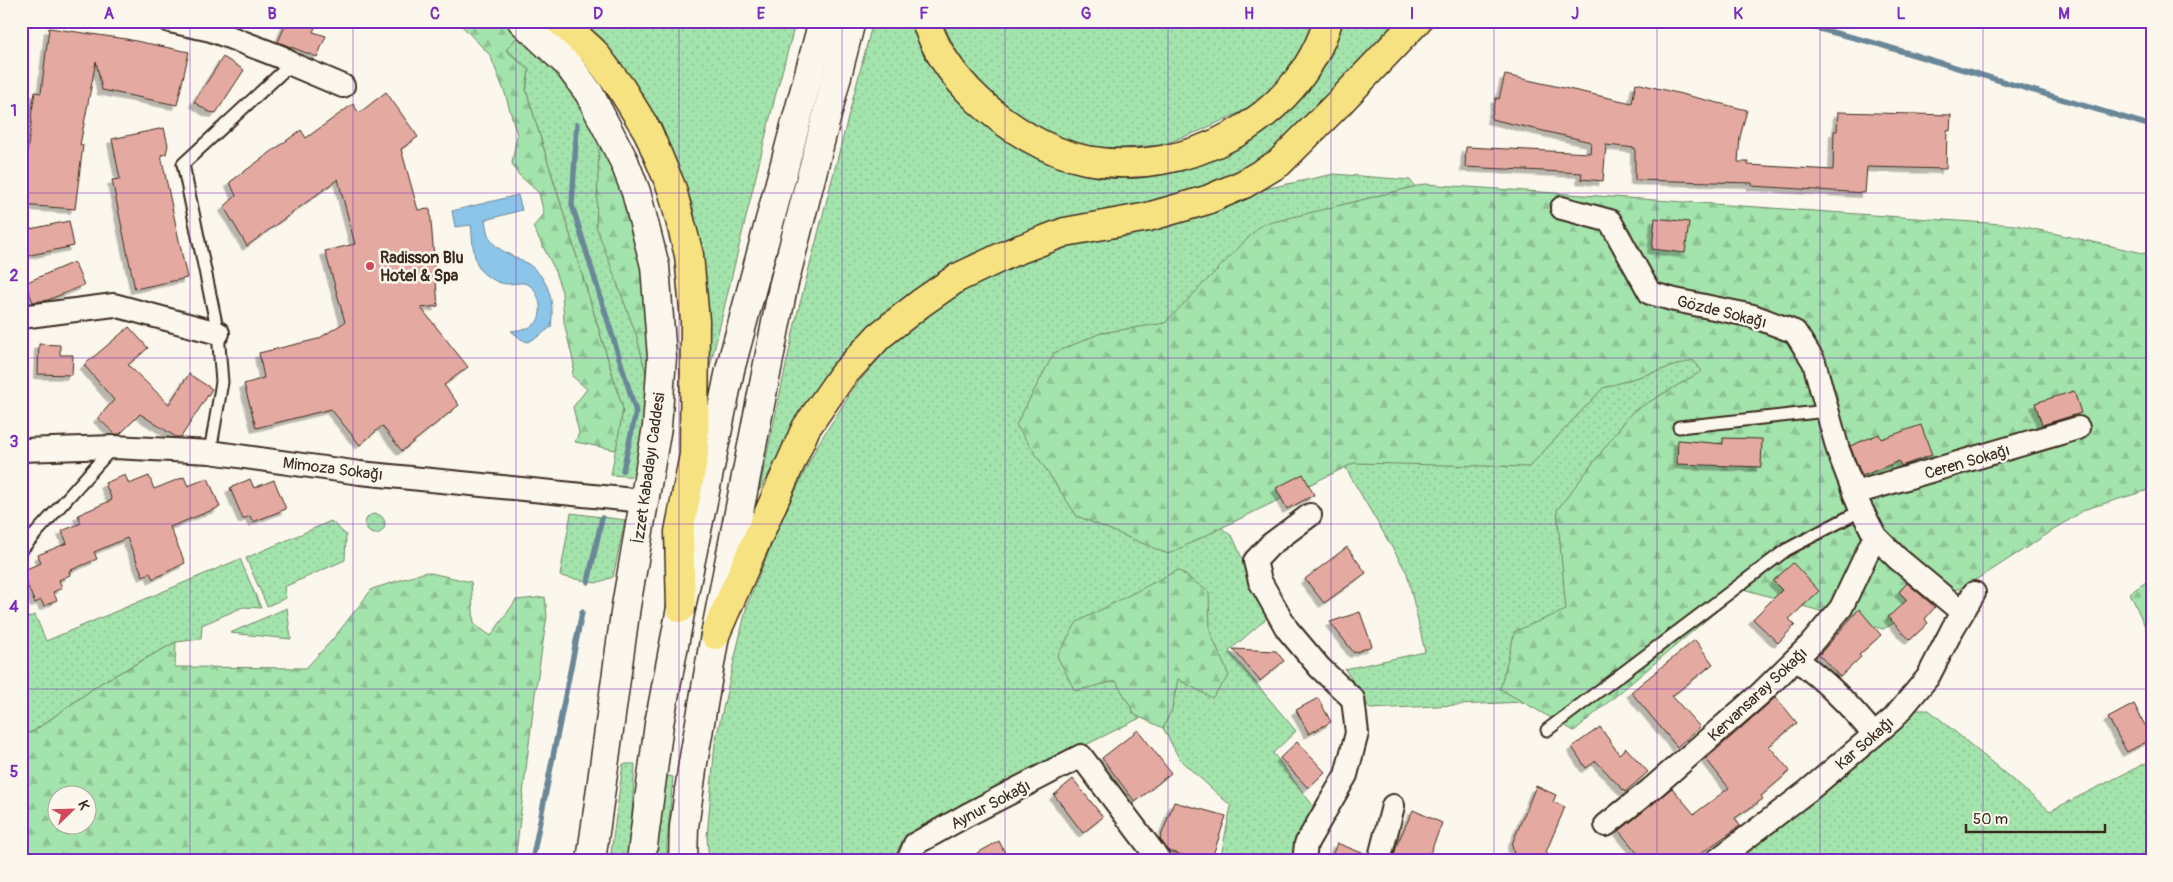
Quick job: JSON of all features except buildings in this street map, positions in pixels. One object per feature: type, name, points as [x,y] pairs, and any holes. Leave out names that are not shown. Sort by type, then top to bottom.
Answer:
[{"type":"highway","points":[[560,21],[593,51],[621,88],[648,132],[672,189],[688,255],[695,322],[694,454],[679,532],[680,608]]},
{"type":"highway","points":[[926,21],[944,58],[962,84],[1002,121],[1029,138],[1068,155],[1086,160],[1127,162],[1172,158],[1190,154],[1229,137],[1262,116],[1286,93],[1314,58],[1328,21]]},
{"type":"highway","points":[[715,635],[806,428],[842,376],[879,336],[921,302],[956,278],[1010,253],[1065,232],[1148,216],[1207,200],[1244,184],[1279,162],[1339,104],[1417,21]]},
{"type":"main road","name":"İzzet Kabadayı Caddesi","points":[[522,21],[567,63],[589,92],[624,161],[642,218],[654,266],[662,357],[657,427],[626,606],[591,861]]},
{"type":"main road","points":[[641,861],[659,724],[680,608],[730,370],[823,21]]},
{"type":"main road","points":[[683,861],[684,828],[715,635],[783,286],[852,21]]},
{"type":"street","points":[[170,21],[211,30],[281,57],[291,64],[343,86]]},
{"type":"street","name":"Gözde Sokağı","points":[[1562,208],[1610,221],[1650,292],[1753,316],[1795,332],[1814,362],[1838,450],[1858,502],[1875,536],[1897,558],[1962,612]]},
{"type":"street","points":[[21,317],[114,305],[218,333]]},
{"type":"street","name":"Ceren Sokağı","points":[[1858,502],[2078,428]]},
{"type":"street","name":"Mimoza Sokağı","points":[[21,450],[114,447],[210,452],[360,473],[644,501]]},
{"type":"street","points":[[1304,861],[1306,844],[1346,775],[1357,733],[1353,699],[1320,668],[1287,629],[1260,581],[1255,561],[1270,545],[1310,515]]},
{"type":"street","name":"Kervansaray Sokağı","points":[[1606,825],[1650,790],[1796,659],[1841,608],[1875,536]]},
{"type":"street","name":"Kar Sokağı","points":[[1716,861],[1809,790],[1893,719],[1928,676],[1974,593]]},
{"type":"street","points":[[1796,659],[1848,702],[1874,735]]},
{"type":"street","name":"Aynur Sokağı","points":[[908,861],[915,844],[1081,756],[1160,861]]},
{"type":"street","points":[[1379,861],[1393,806]]},
{"type":"lane","points":[[210,452],[222,382],[218,333],[183,164],[291,64]]},
{"type":"lane","points":[[1678,427],[1827,411]]},
{"type":"lane","points":[[21,550],[114,447]]},
{"type":"lane","points":[[1547,730],[1786,550],[1858,502]]},
{"type":"green space","points":[[457,21],[522,21],[527,26],[506,50],[529,70],[526,90],[623,409],[616,450],[575,442],[579,433],[573,407],[587,389],[572,376],[574,365],[564,322],[562,292],[553,266],[533,227],[544,214],[539,193],[517,173],[512,163],[517,135],[505,93],[490,55]]},
{"type":"green space","points":[[579,21],[796,21],[775,97],[708,375],[705,278],[693,206],[668,144]]},
{"type":"green space","points":[[873,21],[916,21],[962,102],[1119,171],[1291,105],[1328,61],[1341,21],[1400,21],[1278,148],[1245,169],[1209,187],[1031,230],[970,255],[921,286],[870,326],[827,371],[759,491],[796,319]]},
{"type":"green space","points":[[942,21],[1315,21],[1296,60],[1262,102],[1202,130],[1162,145],[1108,149],[1058,141],[993,103],[960,59]]},
{"type":"green space","points":[[527,26],[618,148],[654,375],[641,477],[611,475],[623,409],[526,90],[529,70],[506,49]]},
{"type":"green space","points":[[617,143],[642,224],[654,375],[648,382],[637,337],[596,226],[599,149]]},
{"type":"green space","points":[[1334,174],[1410,180],[1444,226],[1100,431],[1233,537],[1267,618],[1229,651],[1296,731],[1273,753],[1314,807],[1297,836],[1293,861],[1220,861],[1231,806],[1180,760],[1154,711],[905,835],[893,861],[709,861],[707,837],[715,743],[747,605],[782,519],[818,444],[856,385],[900,335],[941,300],[1041,253],[1255,191]]},
{"type":"green space","points":[[1425,184],[2016,225],[2152,255],[2152,489],[2086,509],[1984,575],[1883,629],[1743,589],[1574,731],[1500,689],[1515,631],[1566,610],[1557,510],[1632,412],[1702,371],[1693,360],[1603,388],[1529,467],[1354,463],[1168,554],[1077,516],[1016,425],[1054,353],[1101,333],[1165,323],[1261,225]]},
{"type":"green space","points":[[1697,333],[1740,373],[1597,575],[1523,702],[1370,709],[1345,669],[1425,652],[1407,573],[1342,462]]},
{"type":"green space","points":[[571,513],[625,520],[613,577],[596,583],[560,576]]},
{"type":"green space","points":[[375,514],[382,517],[385,524],[382,531],[375,534],[368,531],[365,524],[368,517]]},
{"type":"green space","points":[[331,521],[346,535],[345,560],[284,587],[286,598],[267,606],[246,558]]},
{"type":"green space","points":[[240,559],[261,608],[243,607],[202,625],[201,639],[176,642],[101,683],[34,731],[21,736],[21,620],[35,615],[46,641]]},
{"type":"green space","points":[[1178,570],[1209,592],[1210,632],[1229,676],[1212,698],[1178,679],[1172,709],[1163,728],[1135,715],[1116,681],[1075,691],[1057,656],[1077,622]]},
{"type":"green space","points":[[426,572],[471,582],[474,624],[491,636],[516,600],[545,597],[547,616],[535,694],[515,861],[21,861],[21,736],[34,731],[101,683],[176,642],[175,667],[306,668],[333,639],[372,589]]},
{"type":"green space","points":[[2152,578],[2152,642],[2130,593]]},
{"type":"green space","points":[[287,608],[291,639],[230,633]]},
{"type":"green space","points":[[1916,710],[1929,710],[2050,811],[2152,760],[2152,861],[1730,861],[1877,746]]},
{"type":"green space","points":[[623,764],[635,764],[629,861],[610,861]]},
{"type":"green space","points":[[665,775],[673,777],[667,861],[655,861]]},
{"type":"water","points":[[518,195],[522,210],[485,220],[490,239],[502,250],[533,268],[545,282],[548,290],[552,308],[551,327],[527,342],[511,331],[528,328],[536,323],[540,314],[540,303],[536,292],[529,285],[500,283],[482,272],[477,265],[473,248],[471,225],[455,227],[452,211]]},
{"type":"waterway","points":[[1788,21],[1871,42],[2152,126]]},
{"type":"waterway","points":[[577,124],[572,205],[636,412],[623,470]]},
{"type":"waterway","points":[[588,582],[602,518]]},
{"type":"waterway","points":[[532,861],[582,612]]},
{"type":"place","name":"Radisson Blu Hotel & Spa","points":[[370,266]]}]
